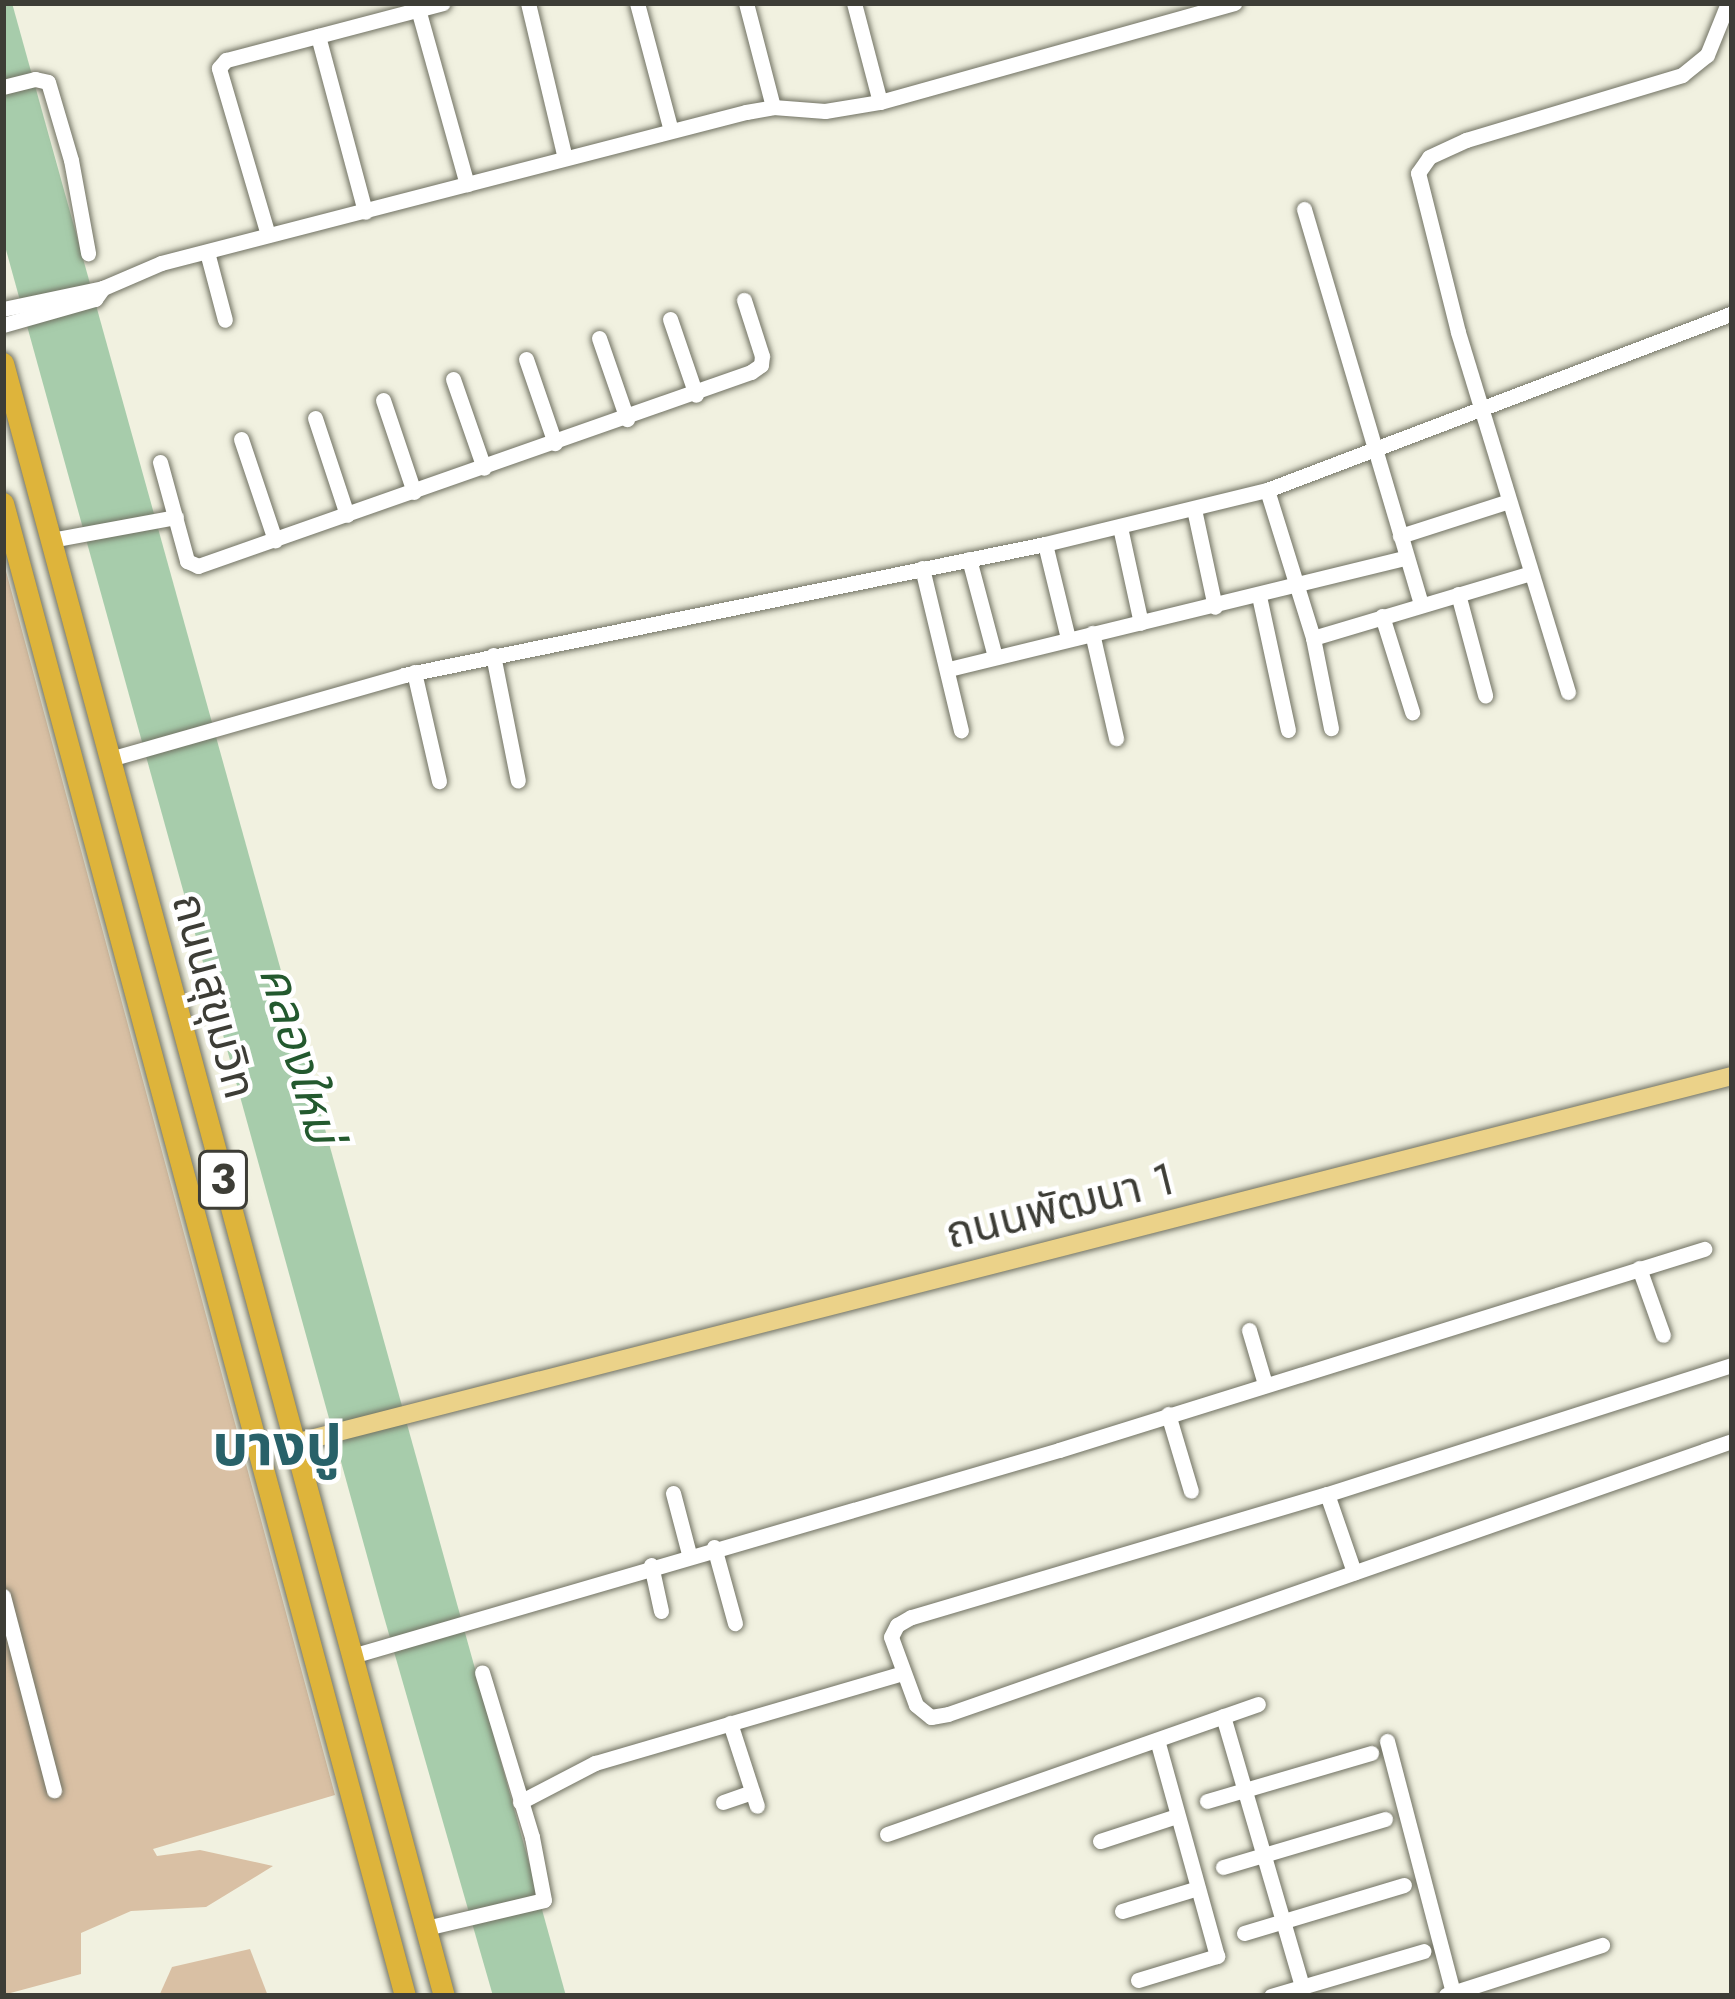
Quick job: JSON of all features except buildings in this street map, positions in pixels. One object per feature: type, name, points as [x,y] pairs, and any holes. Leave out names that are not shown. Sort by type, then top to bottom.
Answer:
[{"type":"highway","name":"ถนนสุขุมวิท","points":[[3,364],[444,1996]]},
{"type":"highway","name":"ถนนสุขุมวิท","points":[[3,503],[405,1996]]},
{"type":"main road","name":"ถนนพัฒนา 1","points":[[295,1443],[1732,1076]]},
{"type":"street","points":[[268,235],[219,68],[226,60],[442,3]]},
{"type":"street","points":[[528,3],[565,158]]},
{"type":"street","points":[[637,3],[671,131]]},
{"type":"street","points":[[746,3],[773,107]]},
{"type":"street","points":[[854,3],[880,102]]},
{"type":"street","points":[[9,315],[97,292],[161,263],[671,131],[773,107],[825,111],[880,102],[1234,3]]},
{"type":"street","points":[[1568,692],[1445,286],[1420,165],[1466,140],[1682,75],[1707,55],[1728,3]]},
{"type":"street","points":[[418,9],[467,184]]},
{"type":"street","points":[[318,36],[364,212]]},
{"type":"street","points":[[3,87],[35,80],[48,82],[55,95],[88,253]]},
{"type":"street","points":[[1304,209],[1421,605]]},
{"type":"street","points":[[207,252],[225,320]]},
{"type":"street","points":[[160,462],[191,565],[696,395],[761,365],[744,300]]},
{"type":"street","points":[[110,759],[414,672],[1045,544],[1267,490],[1732,313]]},
{"type":"street","points":[[670,319],[696,395]]},
{"type":"street","points":[[599,338],[626,418]]},
{"type":"street","points":[[526,359],[555,443]]},
{"type":"street","points":[[453,379],[484,468]]},
{"type":"street","points":[[383,400],[414,492]]},
{"type":"street","points":[[315,418],[347,515]]},
{"type":"street","points":[[242,440],[275,540]]},
{"type":"street","points":[[1267,490],[1312,638],[1331,728]]},
{"type":"street","points":[[1400,536],[1509,501]]},
{"type":"street","points":[[1194,509],[1215,607]]},
{"type":"street","points":[[52,540],[176,517]]},
{"type":"street","points":[[1120,527],[1141,622]]},
{"type":"street","points":[[1045,544],[1069,638]]},
{"type":"street","points":[[949,669],[1406,558]]},
{"type":"street","points":[[969,559],[995,657]]},
{"type":"street","points":[[922,568],[961,730]]},
{"type":"street","points":[[1312,638],[1531,573]]},
{"type":"street","points":[[1458,594],[1485,695]]},
{"type":"street","points":[[1259,596],[1288,730]]},
{"type":"street","points":[[1382,616],[1412,712]]},
{"type":"street","points":[[1092,633],[1116,738]]},
{"type":"street","points":[[493,655],[518,781]]},
{"type":"street","points":[[414,672],[439,781]]},
{"type":"street","points":[[352,1656],[1704,1249]]},
{"type":"street","points":[[1639,1268],[1663,1335]]},
{"type":"street","points":[[1249,1330],[1265,1384]]},
{"type":"street","points":[[1732,1365],[1327,1494],[910,1617],[897,1624],[891,1637],[916,1705],[931,1717],[948,1714],[1732,1441]]},
{"type":"street","points":[[1168,1414],[1191,1491]]},
{"type":"street","points":[[673,1493],[689,1554]]},
{"type":"street","points":[[1327,1494],[1354,1572]]},
{"type":"street","points":[[714,1547],[735,1622]]},
{"type":"street","points":[[651,1565],[661,1611]]},
{"type":"street","points":[[3,1596],[54,1790]]},
{"type":"street","points":[[425,1928],[544,1900],[544,1880],[482,1672]]},
{"type":"street","points":[[520,1802],[595,1763],[902,1673]]},
{"type":"street","points":[[887,1834],[1258,1704]]},
{"type":"street","points":[[1223,1716],[1298,1988]]},
{"type":"street","points":[[723,1802],[755,1799],[730,1723]]},
{"type":"street","points":[[1138,1980],[1217,1957],[1157,1740]]},
{"type":"street","points":[[1387,1741],[1448,1994],[1602,1945]]},
{"type":"street","points":[[1207,1801],[1371,1753]]},
{"type":"street","points":[[1100,1841],[1177,1816]]},
{"type":"street","points":[[1223,1868],[1385,1820]]},
{"type":"street","points":[[1244,1934],[1404,1885]]},
{"type":"street","points":[[1122,1911],[1198,1888]]},
{"type":"street","points":[[1271,1996],[1424,1952]]},
{"type":"shaded area","points":[[3,560],[335,1795],[153,1849],[157,1856],[200,1850],[273,1866],[206,1907],[131,1911],[81,1933],[81,1974],[3,1995]]},
{"type":"shaded area","points":[[250,1949],[268,1996],[159,1996],[172,1967]]},
{"type":"water","name":"คลองใหม่","points":[[3,3],[12,3],[566,1996],[493,1996],[382,1610],[3,239]]},
{"type":"district","name":"บางปู","points":[[277,1446]]}]
